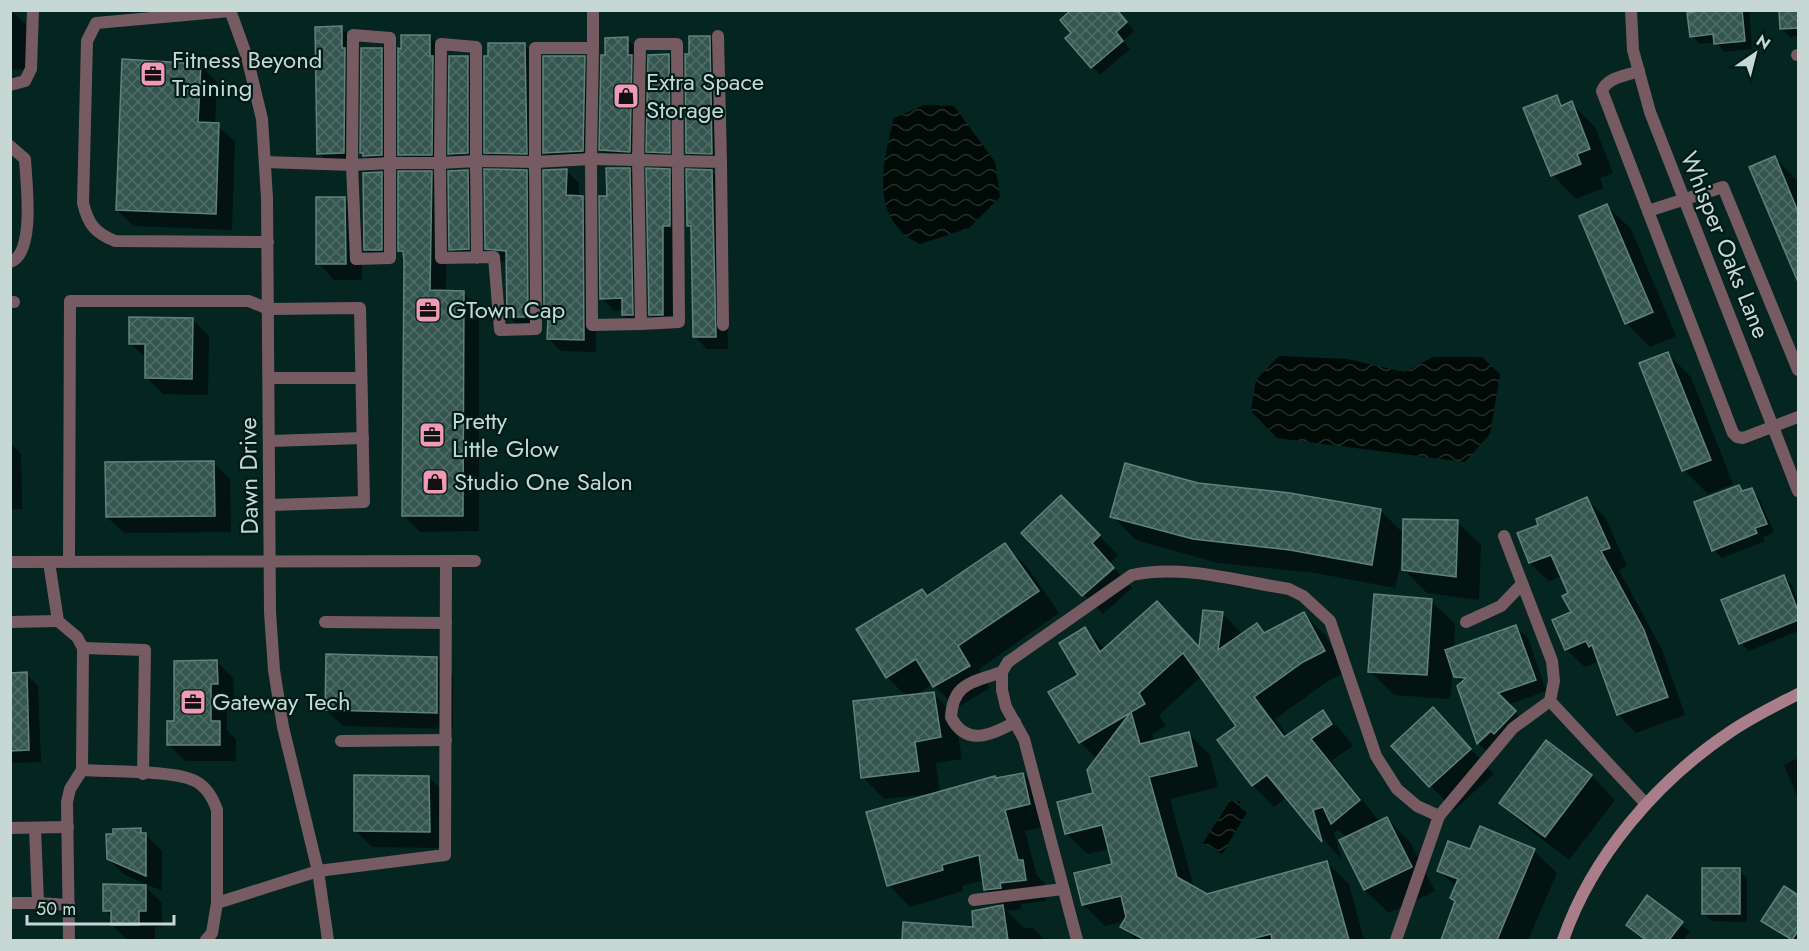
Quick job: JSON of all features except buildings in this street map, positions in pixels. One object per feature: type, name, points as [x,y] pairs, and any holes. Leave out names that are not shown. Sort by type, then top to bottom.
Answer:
[{"type":"street","points":[[10,85],[25,81],[31,69],[33,10]]},
{"type":"street","points":[[593,10],[592,325],[641,324],[679,322],[677,44],[640,44],[638,160],[641,324]]},
{"type":"street","name":"Whisper Oaks Lane","points":[[1631,10],[1633,50],[1650,112],[1798,490]]},
{"type":"street","points":[[230,11],[96,22],[87,41],[83,203],[87,222],[102,236],[115,241],[268,242]]},
{"type":"street","name":"Dawn Drive","points":[[230,11],[247,57],[262,119],[265,162],[272,561],[270,612],[276,682],[283,727],[318,871],[328,940]]},
{"type":"street","points":[[353,35],[390,38],[390,258],[356,259],[352,165],[353,35]]},
{"type":"street","points":[[718,36],[723,325]]},
{"type":"street","points":[[477,258],[476,47],[441,44],[441,258],[477,258],[494,257],[500,330],[536,329],[535,48],[593,48]]},
{"type":"street","points":[[1639,72],[1610,81],[1602,91],[1733,433],[1743,438],[1798,417]]},
{"type":"street","points":[[10,146],[26,159],[27,236],[24,249],[15,261],[10,262]]},
{"type":"street","points":[[265,162],[352,165],[591,159],[721,162]]},
{"type":"street","points":[[1648,211],[1723,187],[1798,370]]},
{"type":"street","points":[[69,562],[70,301],[249,301],[268,309],[360,308],[364,502],[271,505]]},
{"type":"street","points":[[269,378],[361,378]]},
{"type":"street","points":[[270,441],[363,438]]},
{"type":"street","points":[[1396,940],[1439,816],[1514,728],[1550,700],[1554,681],[1552,661],[1504,536]]},
{"type":"street","points":[[217,903],[318,871],[445,855],[446,561]]},
{"type":"street","points":[[10,562],[475,561]]},
{"type":"street","points":[[49,562],[58,621],[76,637],[83,648],[81,770],[70,789],[68,827],[69,940]]},
{"type":"street","points":[[1077,940],[1024,739],[1002,690],[1002,672],[1008,662],[1132,576],[1154,570],[1175,571],[1289,589],[1304,596],[1330,621],[1376,756],[1397,789],[1417,806],[1439,816]]},
{"type":"street","points":[[1466,622],[1501,606],[1522,584]]},
{"type":"street","points":[[10,622],[58,621]]},
{"type":"street","points":[[326,622],[446,623]]},
{"type":"street","points":[[83,648],[145,650],[143,774]]},
{"type":"street","points":[[1002,672],[960,690],[954,697],[951,717],[963,733],[974,737],[986,736],[1015,722]]},
{"type":"street","points":[[1563,940],[1601,864],[1647,804],[1672,778],[1725,735],[1798,694]]},
{"type":"street","points":[[1550,700],[1647,804]]},
{"type":"street","points":[[341,741],[446,740]]},
{"type":"street","points":[[81,770],[185,777],[206,788],[217,810],[217,903],[212,933],[207,940]]},
{"type":"street","points":[[10,828],[68,827]]},
{"type":"street","points":[[35,828],[38,903]]},
{"type":"street","points":[[974,900],[1063,889]]},
{"type":"street","points":[[10,903],[69,905]]},
{"type":"water","points":[[924,105],[954,106],[995,162],[1000,197],[969,228],[920,244],[904,233],[892,220],[883,188],[886,153],[894,118]]},
{"type":"water","points":[[1279,356],[1347,359],[1405,372],[1433,357],[1482,357],[1500,374],[1490,434],[1465,462],[1277,438],[1251,411],[1256,380]]},
{"type":"water","points":[[1230,801],[1240,801],[1240,808],[1247,812],[1222,854],[1203,843]]},
{"type":"place","name":"Fitness Beyond Training","points":[[153,74]]},
{"type":"place","name":"Extra Space Storage","points":[[626,96]]},
{"type":"place","name":"GTown Cap","points":[[428,310]]},
{"type":"place","name":"Pretty Little Glow","points":[[432,435]]},
{"type":"place","name":"Studio One Salon","points":[[435,482]]},
{"type":"place","name":"Gateway Tech","points":[[193,702]]}]
